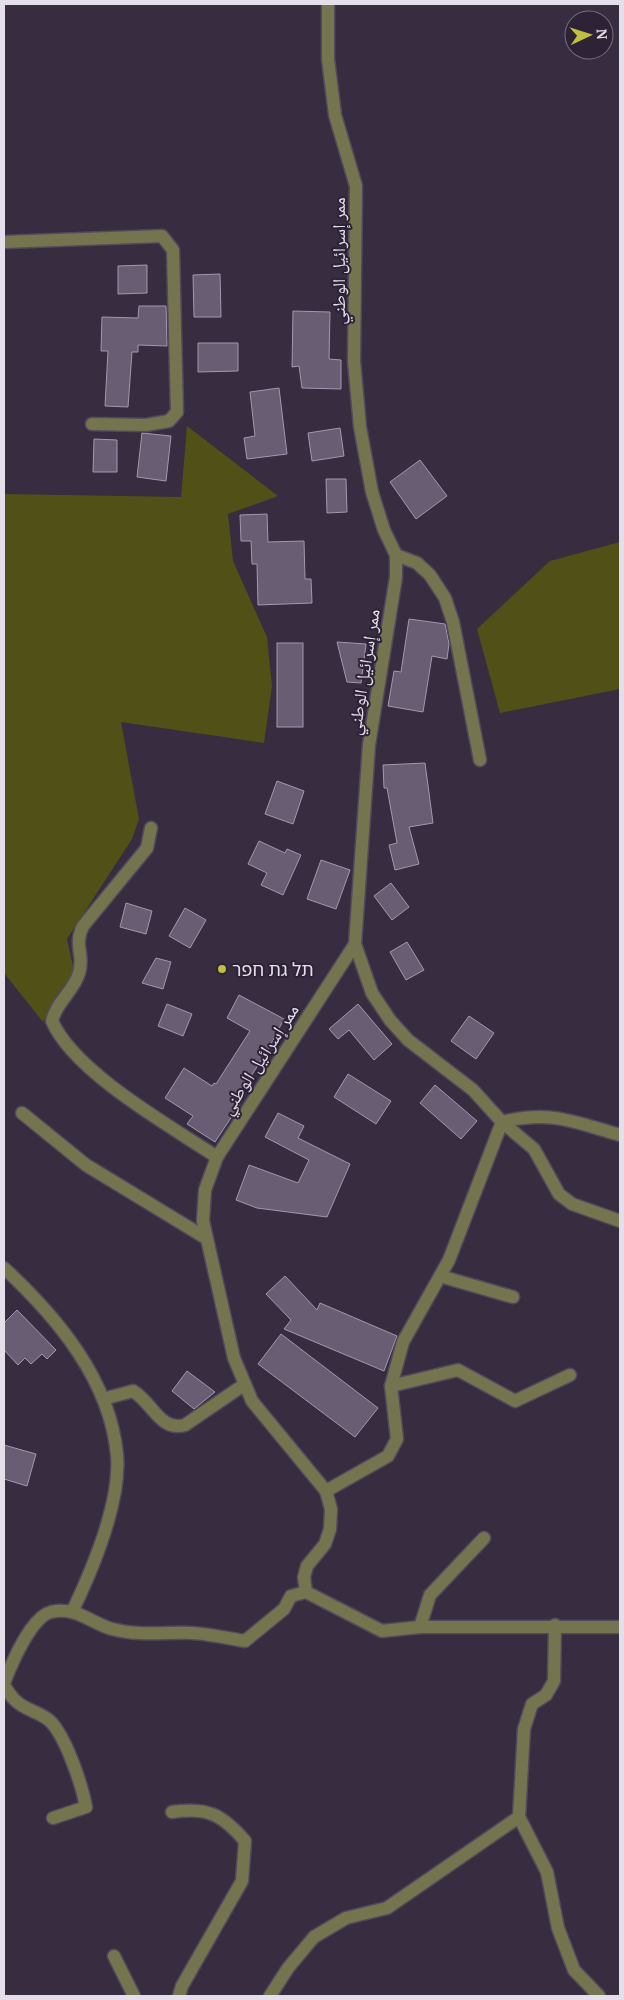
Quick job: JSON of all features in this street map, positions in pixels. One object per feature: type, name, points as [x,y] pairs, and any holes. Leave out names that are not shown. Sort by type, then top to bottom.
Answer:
[{"type":"street","name":"ممر إسرائيل الوطني","points":[[306,1592],[304,1577],[307,1566],[325,1544],[330,1529],[331,1509],[326,1490],[252,1401],[234,1358],[203,1221],[205,1190],[217,1157],[355,944],[369,745],[396,576],[396,555],[384,530],[372,492],[360,427],[354,361],[356,186],[335,115],[328,58],[328,4]]},
{"type":"street","points":[[4,242],[162,236],[173,250],[177,412],[169,421],[146,424],[92,424]]},
{"type":"street","points":[[396,555],[417,563],[430,575],[445,598],[453,622],[480,760]]},
{"type":"street","points":[[151,828],[147,848],[83,926],[77,937],[81,966],[79,975],[54,1011],[52,1021],[55,1028],[85,1064],[120,1093],[217,1157]]},
{"type":"street","points":[[355,944],[372,993],[390,1020],[408,1040],[472,1090],[502,1122],[534,1149],[559,1194],[572,1204],[620,1222]]},
{"type":"street","points":[[22,1113],[86,1165],[206,1238]]},
{"type":"street","points":[[502,1122],[528,1116],[553,1116],[620,1135]]},
{"type":"street","points":[[326,1490],[388,1456],[397,1439],[391,1386],[402,1342],[449,1260],[502,1122]]},
{"type":"street","points":[[4,1268],[27,1289],[61,1328],[100,1389],[112,1424],[117,1457],[113,1498],[94,1564],[73,1610]]},
{"type":"street","points":[[440,1276],[514,1297]]},
{"type":"street","points":[[391,1386],[458,1370],[515,1402],[570,1376]]},
{"type":"street","points":[[103,1399],[133,1391],[143,1397],[166,1424],[175,1428],[185,1424],[245,1384]]},
{"type":"street","points":[[420,1627],[430,1595],[484,1538]]},
{"type":"street","points":[[52,1818],[86,1807],[82,1789],[72,1762],[50,1722],[34,1710],[17,1703],[4,1684],[14,1655],[34,1626],[50,1612],[73,1610],[112,1629],[147,1634],[193,1633],[245,1641],[284,1610],[291,1596],[306,1592],[382,1631],[420,1627],[620,1627]]},
{"type":"street","points":[[555,1626],[554,1680],[546,1695],[532,1704],[524,1729],[519,1817],[547,1872],[558,1928],[574,1970],[599,1996]]},
{"type":"street","points":[[172,1812],[194,1809],[213,1813],[230,1823],[245,1841],[242,1880],[186,1978],[179,1996]]},
{"type":"street","points":[[270,1996],[288,1968],[314,1937],[346,1918],[387,1908],[519,1817]]},
{"type":"street","points":[[114,1956],[134,1996]]},
{"type":"shaded area","points":[[187,426],[278,496],[228,514],[233,561],[267,637],[272,686],[264,743],[121,722],[139,819],[132,839],[67,939],[74,971],[43,1022],[4,973],[4,494],[181,497]]},
{"type":"shaded area","points":[[620,542],[620,689],[500,713],[477,629],[550,561]]},
{"type":"building","points":[[147,265],[147,293],[118,294],[118,266]]},
{"type":"building","points":[[220,274],[221,317],[194,317],[193,275]]},
{"type":"building","points":[[139,306],[166,306],[167,346],[138,345],[138,352],[132,352],[128,407],[105,406],[108,351],[101,351],[102,317],[138,318]]},
{"type":"building","points":[[293,311],[330,312],[329,359],[341,360],[341,389],[302,388],[299,366],[292,367]]},
{"type":"building","points":[[198,343],[238,343],[238,371],[198,372]]},
{"type":"building","points":[[279,388],[287,454],[247,459],[244,438],[255,436],[250,392]]},
{"type":"building","points":[[340,428],[344,456],[312,461],[308,433]]},
{"type":"building","points":[[142,433],[171,436],[166,481],[137,477]]},
{"type":"building","points":[[94,439],[117,440],[117,472],[93,472]]},
{"type":"building","points":[[420,460],[447,496],[416,519],[390,482]]},
{"type":"building","points":[[326,479],[346,479],[347,512],[327,513]]},
{"type":"building","points":[[267,514],[268,542],[304,541],[305,579],[311,579],[312,603],[258,605],[257,564],[252,564],[251,541],[241,541],[240,515]]},
{"type":"building","points":[[409,619],[445,624],[449,644],[447,659],[432,656],[423,712],[388,706],[394,671],[401,672]]},
{"type":"building","points":[[337,642],[366,644],[361,683],[347,682]]},
{"type":"building","points":[[277,643],[303,643],[303,727],[277,727]]},
{"type":"building","points":[[425,763],[433,823],[409,827],[419,864],[395,870],[389,845],[397,843],[387,788],[384,788],[383,765]]},
{"type":"building","points":[[277,781],[304,791],[293,824],[265,814]]},
{"type":"building","points":[[259,841],[285,853],[287,849],[301,855],[283,895],[261,885],[267,873],[248,864]]},
{"type":"building","points":[[321,860],[350,870],[336,909],[307,899]]},
{"type":"building","points":[[391,883],[409,907],[392,920],[374,896]]},
{"type":"building","points":[[126,903],[152,911],[146,934],[120,927]]},
{"type":"building","points":[[185,908],[206,920],[190,948],[169,936]]},
{"type":"building","points":[[407,942],[424,970],[406,980],[390,952]]},
{"type":"building","points":[[156,958],[171,962],[163,989],[142,983]]},
{"type":"building","points":[[239,995],[284,1019],[269,1048],[237,1098],[242,1101],[215,1142],[187,1124],[193,1116],[165,1098],[184,1068],[212,1086],[214,1083],[216,1084],[250,1031],[227,1018]]},
{"type":"building","points":[[167,1004],[192,1014],[183,1036],[158,1026]]},
{"type":"building","points":[[358,1004],[392,1044],[374,1060],[349,1030],[338,1039],[329,1029]]},
{"type":"building","points":[[469,1016],[494,1033],[476,1059],[451,1041]]},
{"type":"building","points":[[348,1074],[391,1101],[376,1124],[334,1097]]},
{"type":"building","points":[[435,1085],[477,1121],[461,1139],[420,1103]]},
{"type":"building","points":[[278,1113],[304,1126],[298,1138],[350,1164],[327,1217],[257,1208],[236,1200],[249,1165],[298,1183],[309,1160],[265,1137]]},
{"type":"building","points":[[285,1276],[317,1310],[320,1303],[397,1336],[384,1371],[284,1329],[291,1320],[266,1294]]},
{"type":"building","points":[[17,1310],[56,1350],[47,1359],[42,1354],[31,1364],[25,1358],[18,1365],[4,1350],[4,1323]]},
{"type":"building","points":[[281,1334],[378,1408],[355,1437],[258,1364]]},
{"type":"building","points":[[187,1371],[215,1392],[194,1409],[172,1391]]},
{"type":"building","points":[[4,1445],[36,1454],[27,1486],[4,1479]]},
{"type":"place","name":"תל גת חפר","points":[[222,969]]}]
